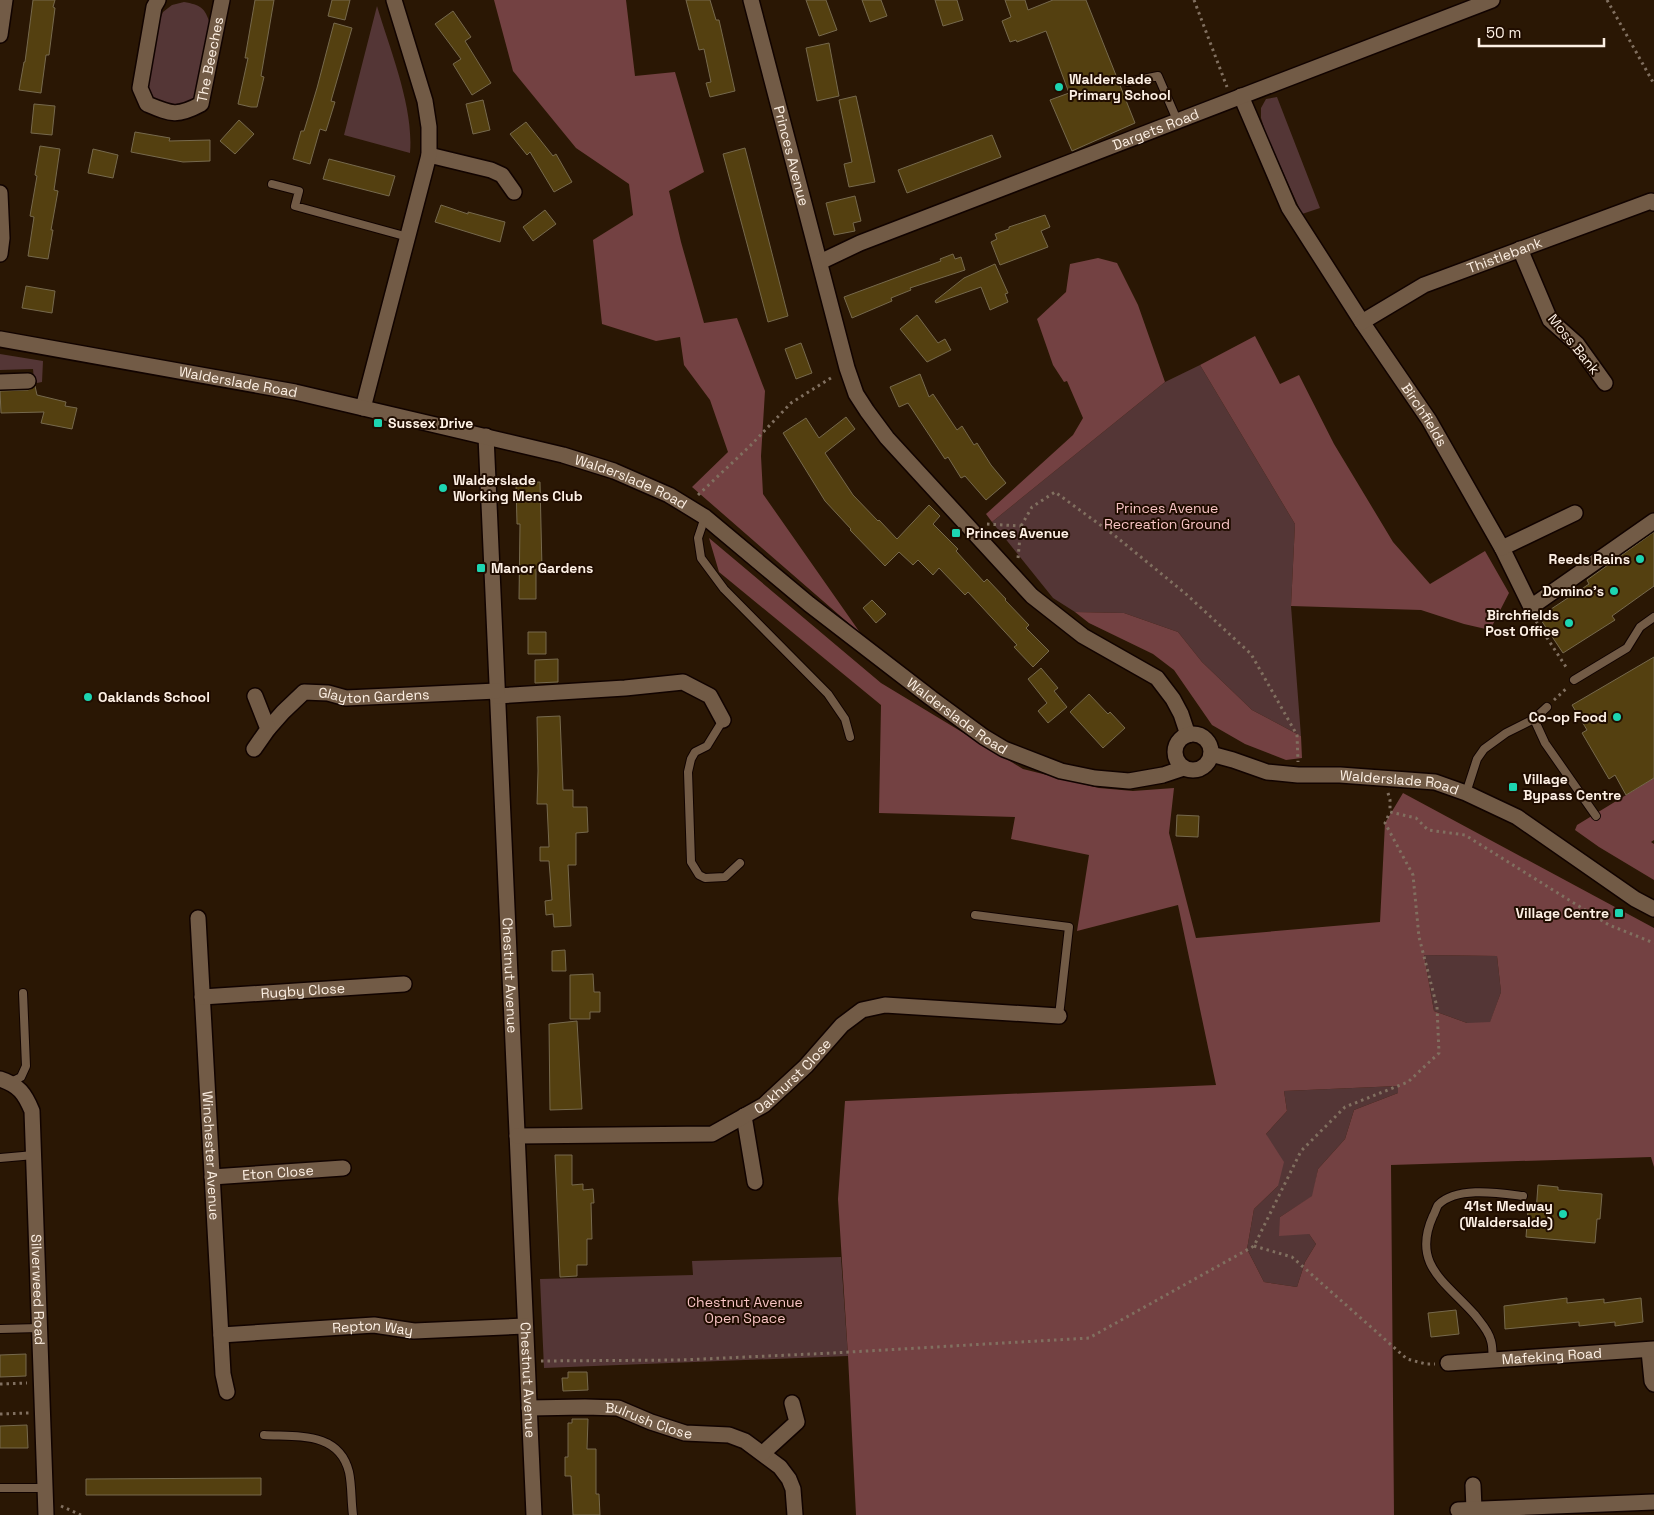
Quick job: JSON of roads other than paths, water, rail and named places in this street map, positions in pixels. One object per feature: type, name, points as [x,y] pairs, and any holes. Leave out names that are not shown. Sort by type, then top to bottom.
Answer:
[{"type":"street","points":[[0,36],[5,0]]},
{"type":"street","name":"The Beeches","points":[[158,0],[154,7],[140,88],[147,104],[166,112],[185,113],[201,104],[207,84],[222,0]]},
{"type":"street","points":[[363,408],[429,155],[429,127],[425,101],[394,0]]},
{"type":"street","name":"Princes Avenue","points":[[751,0],[847,368],[856,394],[888,438],[1032,596],[1083,636],[1158,678],[1181,714],[1188,735]]},
{"type":"street","name":"Dargets Road","points":[[820,262],[860,243],[1492,0]]},
{"type":"street","name":"Birchfields","points":[[1236,98],[1289,208],[1362,322],[1429,420],[1502,548],[1530,606],[1654,521]]},
{"type":"street","points":[[429,155],[491,170],[502,175],[514,192]]},
{"type":"street","points":[[0,193],[2,238],[0,254]]},
{"type":"street","name":"Thistlebank","points":[[1362,322],[1424,285],[1653,202]]},
{"type":"street","name":"Moss Bank","points":[[1520,250],[1550,320],[1577,344],[1604,383]]},
{"type":"street","name":"Walderslade Road","points":[[0,339],[261,385],[486,436],[563,455],[614,471],[669,495],[705,517],[809,604],[924,693],[978,733],[1004,749],[1061,770],[1095,778],[1129,781],[1163,775],[1184,768]]},
{"type":"street","points":[[0,382],[28,381]]},
{"type":"street","name":"Chestnut Avenue","points":[[486,436],[534,1515]]},
{"type":"street","points":[[1502,548],[1575,513]]},
{"type":"street","points":[[497,693],[625,688],[683,682],[710,696],[723,720]]},
{"type":"street","name":"Glayton Gardens","points":[[254,749],[268,729],[304,692],[328,693],[346,698],[497,693]]},
{"type":"street","points":[[255,696],[268,729]]},
{"type":"street","points":[[1188,735],[1200,735],[1205,738],[1211,748],[1211,754],[1206,765],[1195,770],[1184,768],[1176,758],[1175,753],[1179,741],[1188,735]]},
{"type":"street","name":"Walderslade Road","points":[[1211,754],[1267,772],[1436,782],[1466,793]]},
{"type":"street","points":[[1466,793],[1516,817],[1654,910]]},
{"type":"street","name":"Winchester Avenue","points":[[198,918],[223,1374],[227,1392]]},
{"type":"street","name":"Rugby Close","points":[[202,998],[404,984]]},
{"type":"street","name":"Oakhurst Close","points":[[517,1136],[712,1134],[764,1105],[806,1066],[842,1025],[862,1010],[885,1005],[1059,1016]]},
{"type":"street","name":"Silverweed Road","points":[[5,1081],[25,1095],[32,1112],[46,1515]]},
{"type":"street","points":[[744,1116],[755,1182]]},
{"type":"street","name":"Eton Close","points":[[212,1177],[343,1168]]},
{"type":"street","name":"Repton Way","points":[[221,1335],[374,1325],[414,1331],[525,1326]]},
{"type":"street","points":[[1652,1350],[1652,1381],[1654,1384]]},
{"type":"street","name":"Mafeking Road","points":[[1448,1363],[1652,1350]]},
{"type":"street","points":[[763,1453],[797,1422],[792,1403]]},
{"type":"street","name":"Bulrush Close","points":[[529,1408],[618,1408],[651,1422],[685,1433],[729,1435],[746,1442],[780,1467],[793,1489],[795,1515]]},
{"type":"street","points":[[1474,1485],[1474,1509]]},
{"type":"street","points":[[1458,1510],[1654,1502]]},
{"type":"lane","points":[[1128,82],[1158,76],[1177,120]]},
{"type":"lane","points":[[272,184],[299,191],[295,206],[408,237]]},
{"type":"lane","points":[[705,517],[698,538],[701,558],[724,589],[828,694],[845,719],[850,737]]},
{"type":"lane","points":[[1574,680],[1627,648],[1640,627],[1654,617]]},
{"type":"lane","name":"Walderslade Road","points":[[1466,793],[1477,759],[1484,749],[1506,733],[1534,719],[1547,707]]},
{"type":"lane","points":[[1534,719],[1546,743],[1596,816]]},
{"type":"lane","points":[[723,720],[706,746],[695,752],[688,772],[691,862],[699,875],[705,878],[726,877],[740,864]]},
{"type":"lane","points":[[975,915],[1069,927],[1059,1016]]},
{"type":"lane","points":[[5,1081],[20,1077],[26,1066],[23,993]]},
{"type":"lane","points":[[0,1158],[34,1155]]},
{"type":"lane","points":[[1493,1360],[1492,1341],[1484,1326],[1430,1266],[1426,1244],[1429,1225],[1438,1206],[1458,1194],[1489,1192],[1523,1196]]},
{"type":"lane","points":[[0,1330],[39,1328]]},
{"type":"lane","points":[[264,1435],[317,1438],[330,1444],[342,1456],[349,1472],[353,1515]]},
{"type":"lane","points":[[0,1488],[44,1488]]},
{"type":"place","name":"Walderslade Primary School","points":[[1059,87]]},
{"type":"place","name":"Sussex Drive","points":[[378,423]]},
{"type":"place","name":"Walderslade Working Mens Club","points":[[443,488]]},
{"type":"place","name":"Princes Avenue","points":[[956,533]]},
{"type":"place","name":"Reeds Rains","points":[[1640,559]]},
{"type":"place","name":"Manor Gardens","points":[[481,568]]},
{"type":"place","name":"Domino's","points":[[1614,591]]},
{"type":"place","name":"Birchfields Post Office","points":[[1569,623]]},
{"type":"place","name":"Oaklands School","points":[[88,697]]},
{"type":"place","name":"Co-op Food","points":[[1617,717]]},
{"type":"place","name":"Village Bypass Centre","points":[[1513,787]]},
{"type":"place","name":"Village Centre","points":[[1619,913]]},
{"type":"place","name":"41st Medway (Waldersalde)","points":[[1563,1214]]},
{"type":"park label","name":"Princes Avenue Recreation Ground","points":[[1167,516]]},
{"type":"park label","name":"Chestnut Avenue Open Space","points":[[745,1310]]}]
